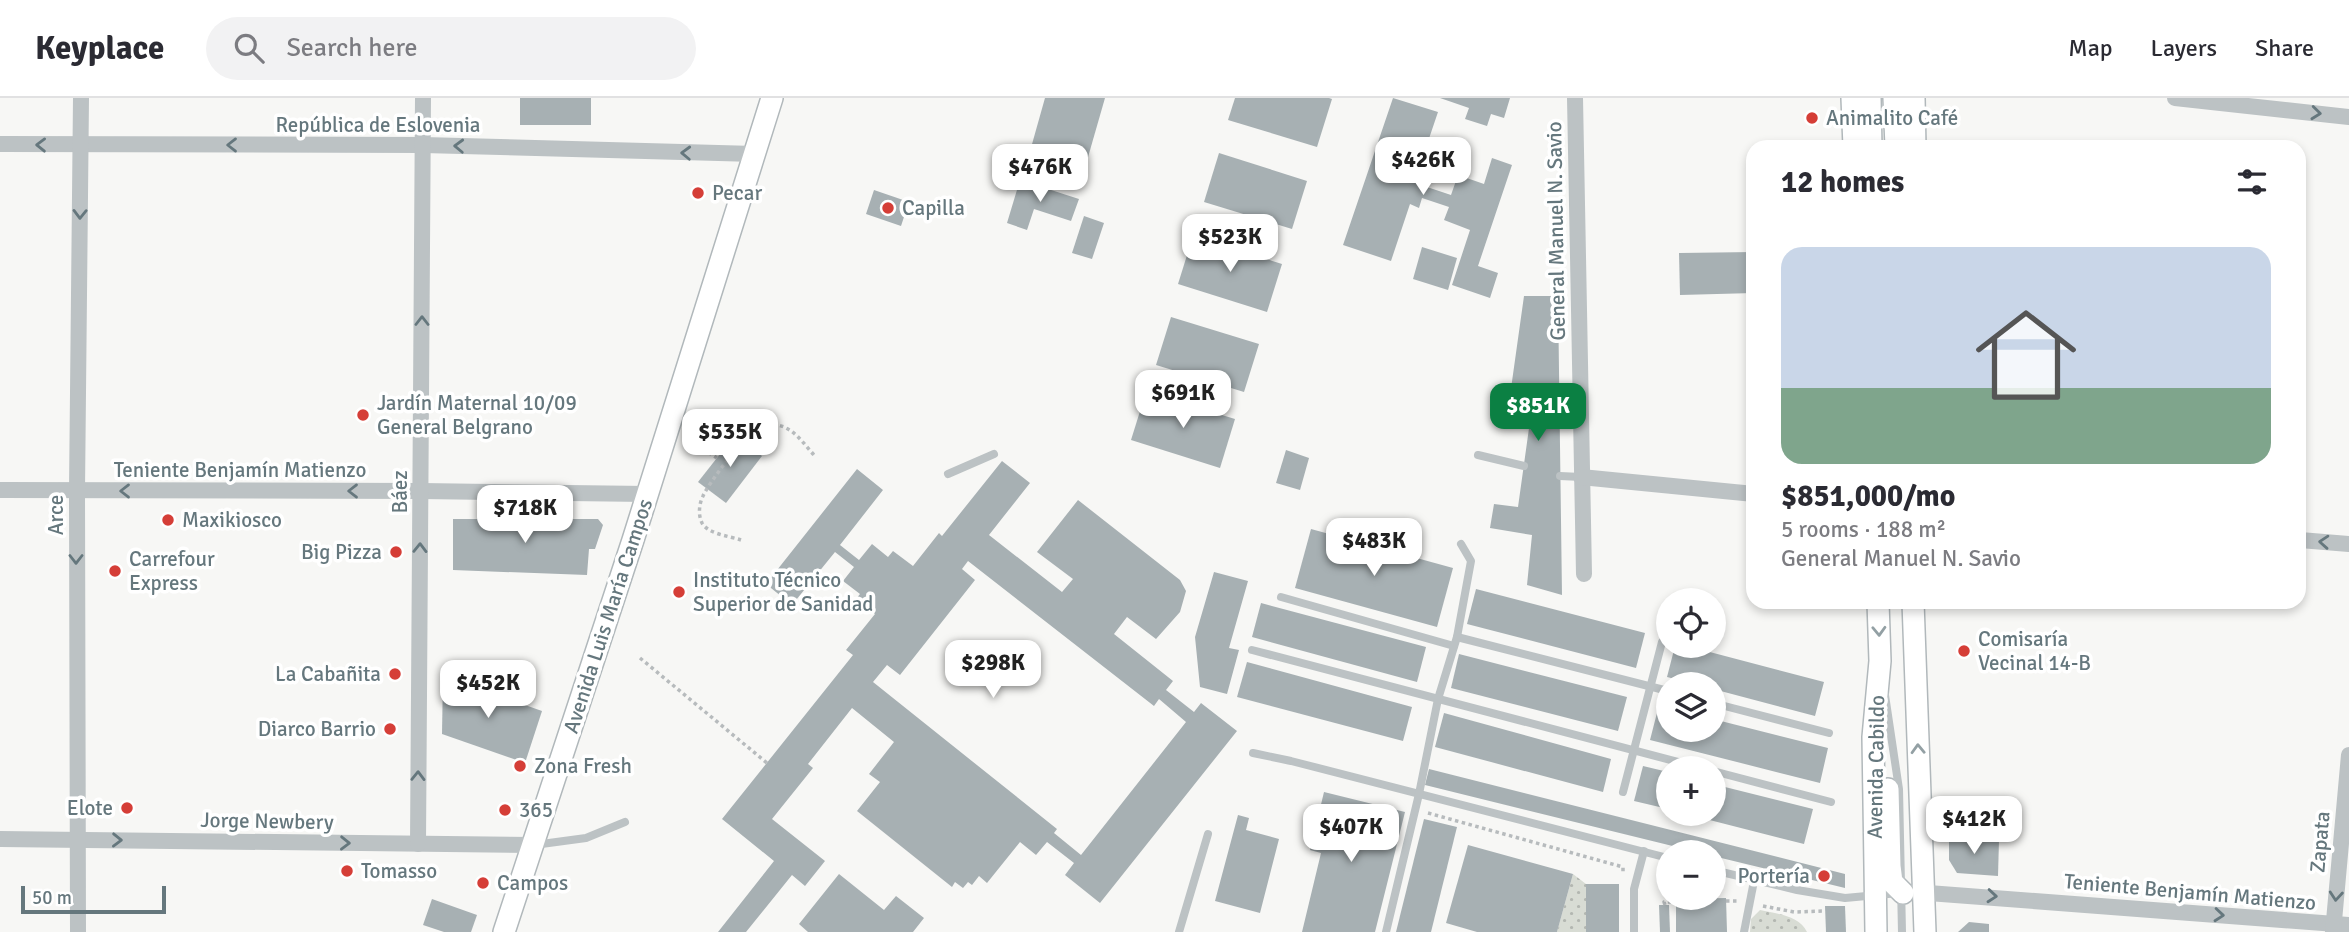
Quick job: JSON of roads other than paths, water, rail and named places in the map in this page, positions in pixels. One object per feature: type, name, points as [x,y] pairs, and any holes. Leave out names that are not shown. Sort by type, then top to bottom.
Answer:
[{"type":"main road","name":"Avenida Luis María Campos","points":[[504,932],[647,495],[772,98]]},
{"type":"main road","points":[[1853,98],[1854,140]]},
{"type":"main road","points":[[1870,98],[1871,140]]},
{"type":"main road","points":[[1894,98],[1896,140]]},
{"type":"main road","points":[[1914,98],[1915,140]]},
{"type":"main road","name":"Avenida Cabildo","points":[[1876,932],[1873,737],[1880,661],[1878,609]]},
{"type":"main road","name":"Avenida Cabildo","points":[[1913,609],[1913,892],[1925,932]]},
{"type":"main road","points":[[1880,661],[1887,753],[1889,866],[1892,882],[1913,892]]},
{"type":"street","name":"Arce","points":[[78,932],[76,491],[81,98]]},
{"type":"street","name":"Báez","points":[[418,844],[423,98]]},
{"type":"street","name":"General Manuel N. Savio","points":[[1575,98],[1584,574]]},
{"type":"street","points":[[2175,98],[2349,117]]},
{"type":"street","name":"República de Eslovenia","points":[[0,144],[423,145],[755,155]]},
{"type":"street","points":[[1581,477],[1746,493]]},
{"type":"street","name":"Teniente Benjamín Matienzo","points":[[0,490],[421,491],[647,495]]},
{"type":"street","points":[[2306,540],[2349,544]]},
{"type":"street","name":"Zapata","points":[[2338,927],[2349,755]]},
{"type":"street","name":"Jorge Newbery","points":[[0,839],[533,845]]},
{"type":"street","name":"Teniente Benjamín Matienzo","points":[[1913,892],[2338,927]]},
{"type":"lane","points":[[948,474],[993,454]]},
{"type":"lane","points":[[1478,455],[1524,466]]},
{"type":"lane","points":[[1560,475],[1581,477]]},
{"type":"lane","points":[[1386,932],[1416,810],[1438,699],[1456,642],[1471,561],[1461,544]]},
{"type":"lane","points":[[1281,597],[1456,642],[1656,688]]},
{"type":"lane","points":[[1252,650],[1656,757]]},
{"type":"lane","points":[[1623,792],[1658,658]]},
{"type":"lane","points":[[1726,706],[1829,733]]},
{"type":"lane","points":[[1253,753],[1656,854]]},
{"type":"lane","points":[[1726,774],[1831,802]]},
{"type":"lane","points":[[533,845],[586,838],[625,822]]},
{"type":"lane","points":[[1179,932],[1208,834]]},
{"type":"lane","points":[[1634,932],[1634,889],[1644,851]]},
{"type":"lane","points":[[1726,873],[1845,898],[1913,892],[1902,932]]},
{"type":"lane","points":[[1744,932],[1754,881]]},
{"type":"place","name":"Animalito Café","points":[[1812,118]]},
{"type":"place","name":"Pecar","points":[[698,193]]},
{"type":"place","name":"Capilla","points":[[888,208]]},
{"type":"place","name":"Jardín Maternal 10/09 General Belgrano","points":[[363,415]]},
{"type":"place","name":"Maxikiosco","points":[[168,520]]},
{"type":"place","name":"Big Pizza","points":[[396,552]]},
{"type":"place","name":"Carrefour Express","points":[[115,571]]},
{"type":"place","name":"Instituto Técnico Superior de Sanidad","points":[[679,592]]},
{"type":"place","name":"Comisaría Vecinal 14-B","points":[[1964,651]]},
{"type":"place","name":"La Cabañita","points":[[395,674]]},
{"type":"place","name":"Diarco Barrio","points":[[390,729]]},
{"type":"place","name":"Zona Fresh","points":[[520,766]]},
{"type":"place","name":"Elote","points":[[127,808]]},
{"type":"place","name":"365","points":[[505,810]]},
{"type":"place","name":"Tomasso","points":[[347,871]]},
{"type":"place","name":"Portería","points":[[1824,876]]},
{"type":"place","name":"Campos","points":[[483,883]]}]
